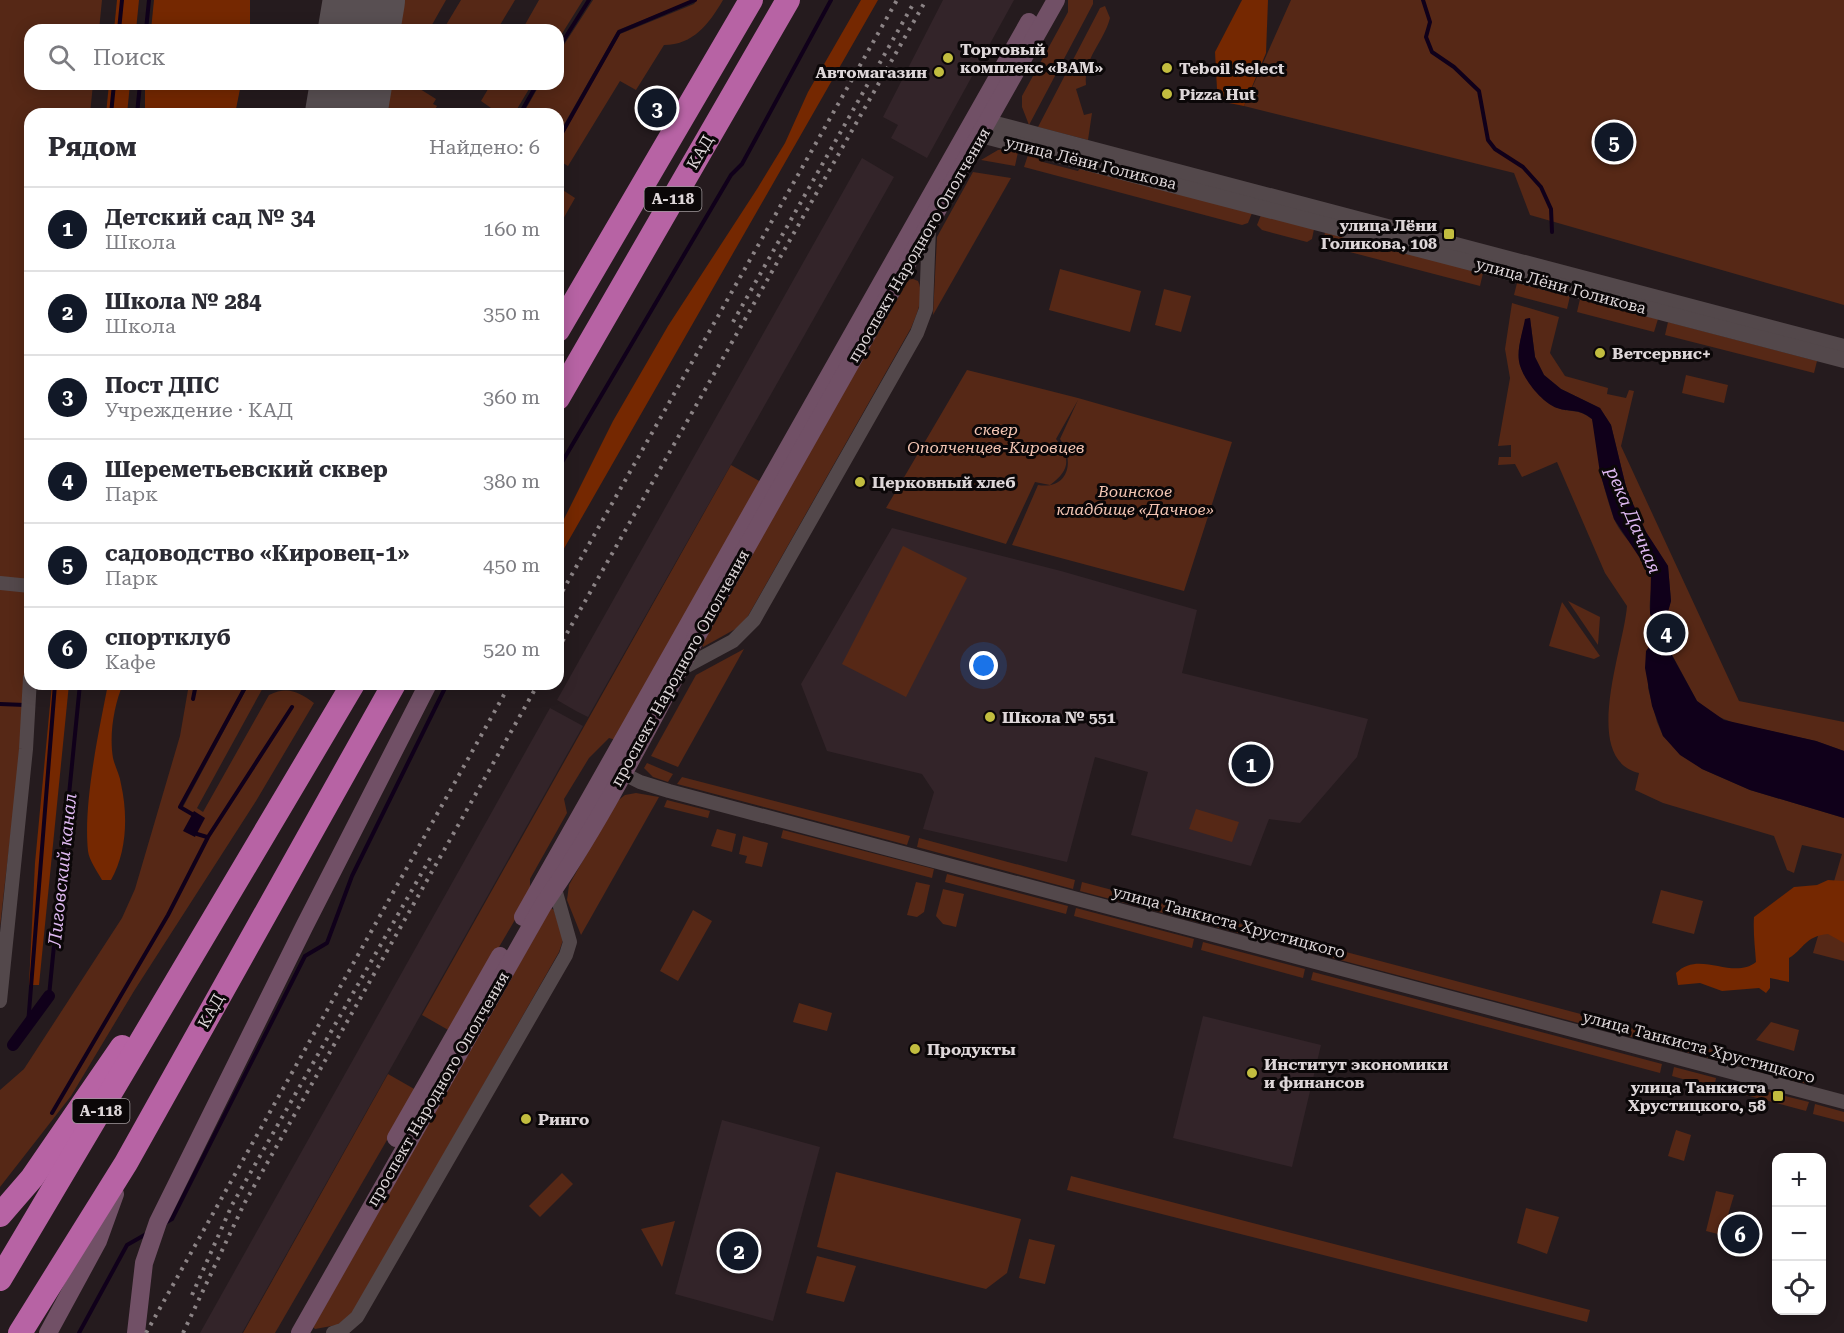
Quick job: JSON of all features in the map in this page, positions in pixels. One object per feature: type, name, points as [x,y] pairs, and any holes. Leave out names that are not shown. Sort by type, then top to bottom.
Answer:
[{"type":"highway","name":"КАД","points":[[564,320],[751,0]]},
{"type":"highway","name":"КАД","points":[[564,388],[788,0]]},
{"type":"highway","name":"А-118","points":[[0,1279],[349,690]]},
{"type":"highway","name":"КАД","points":[[20,1333],[126,1163],[391,690]]},
{"type":"highway","points":[[0,1215],[32,1178],[141,1019],[201,943]]},
{"type":"main road","name":"проспект Народного Ополчения","points":[[300,1333],[555,889],[615,770],[681,669],[702,627],[928,227],[1042,0]]},
{"type":"main road","name":"проспект Народного Ополчения","points":[[286,1333],[615,770],[980,127],[1056,0]]},
{"type":"main road","points":[[136,1333],[140,1286],[158,1222],[303,927],[425,690]]},
{"type":"main road","points":[[48,1333],[98,1240],[126,1163]]},
{"type":"street","name":"улица Лёни Голикова","points":[[980,127],[1844,347]]},
{"type":"street","name":"улица Лёни Голикова","points":[[980,127],[1844,360]]},
{"type":"street","points":[[681,669],[733,641],[754,620],[900,365],[926,309],[928,227]]},
{"type":"street","points":[[0,583],[24,585]]},
{"type":"street","points":[[0,995],[26,749],[29,690]]},
{"type":"street","name":"улица Танкиста Хрустицкого","points":[[615,770],[669,791],[1844,1102]]},
{"type":"street","points":[[333,1333],[342,1330],[357,1317],[566,955],[570,942],[555,889]]},
{"type":"shaded area","points":[[117,0],[139,0],[137,24],[115,24]]},
{"type":"shaded area","points":[[154,0],[250,0],[250,24],[152,24]]},
{"type":"shaded area","points":[[861,0],[878,0],[564,549],[564,519],[613,421],[668,326],[785,143],[808,92]]},
{"type":"shaded area","name":"Торговый комплекс «ВАМ»","points":[[943,0],[1014,0],[927,158],[891,138],[898,125],[883,117]]},
{"type":"shaded area","points":[[1242,0],[1268,0],[1266,53],[1244,106],[1229,103],[1217,89],[1215,52]]},
{"type":"shaded area","points":[[108,90],[129,90],[128,108],[107,108]]},
{"type":"shaded area","points":[[145,90],[240,90],[236,108],[145,108]]},
{"type":"shaded area","points":[[862,158],[894,177],[588,717],[557,700]]},
{"type":"shaded area","name":"Школа № 551","points":[[892,528],[1061,571],[1197,610],[1182,673],[1368,719],[1357,757],[1300,823],[1269,819],[1251,866],[1131,835],[1148,772],[1095,757],[1067,862],[923,829],[934,792],[922,774],[827,751],[801,684]]},
{"type":"shaded area","points":[[51,690],[68,690],[39,985],[29,985],[35,863]]},
{"type":"shaded area","points":[[107,690],[121,690],[115,711],[112,740],[113,758],[120,777],[125,808],[125,833],[120,858],[111,880],[102,880],[89,854],[87,832],[93,767]]},
{"type":"shaded area","points":[[550,708],[583,726],[242,1333],[200,1333]]},
{"type":"shaded area","points":[[1828,880],[1844,881],[1844,943],[1828,934],[1809,940],[1789,958],[1789,982],[1770,978],[1770,988],[1766,993],[1759,988],[1722,991],[1700,983],[1678,985],[1676,973],[1685,966],[1706,964],[1737,968],[1747,967],[1756,962],[1754,917],[1794,887],[1817,885]]},
{"type":"shaded area","name":"Институт экономики и финансов","points":[[1203,1016],[1321,1045],[1292,1167],[1173,1138]]},
{"type":"shaded area","points":[[722,1120],[820,1147],[773,1321],[675,1294]]},
{"type":"green space","points":[[0,0],[102,0],[100,24],[24,24],[24,90],[92,90],[91,108],[24,108],[24,581],[0,579]]},
{"type":"green space","points":[[386,0],[446,0],[432,24],[382,24]]},
{"type":"green space","points":[[461,0],[515,0],[501,24],[447,24]]},
{"type":"green space","points":[[539,0],[583,0],[564,30],[564,24],[525,24]]},
{"type":"green space","points":[[593,0],[693,0],[618,30],[564,124],[564,108],[526,108],[537,90],[564,90],[564,45]]},
{"type":"green space","points":[[697,0],[723,0],[699,32],[683,41],[664,45],[636,90],[620,81],[568,166],[564,164],[564,131],[620,34],[694,4]]},
{"type":"green space","points":[[1068,0],[1093,0],[1093,4],[1029,125],[1022,107],[1022,96],[1068,12]]},
{"type":"green space","points":[[1291,0],[1844,0],[1844,305],[1530,215],[1514,173],[1244,106]]},
{"type":"green space","points":[[1105,6],[1110,18],[1107,27],[1088,66],[1086,85],[1076,89],[1084,115],[1092,113],[1088,140],[1038,127],[1100,8]]},
{"type":"green space","points":[[372,90],[422,90],[436,99],[433,104],[437,106],[436,108],[370,108]]},
{"type":"green space","points":[[487,90],[528,90],[518,108],[491,108],[481,101]]},
{"type":"green space","points":[[998,150],[1018,152],[1015,166],[981,160]]},
{"type":"green space","points":[[1028,155],[1043,159],[1043,162],[1078,171],[1080,168],[1252,213],[1248,223],[1242,225],[1024,167]]},
{"type":"green space","points":[[973,172],[1011,178],[933,315],[937,237]]},
{"type":"green space","points":[[564,191],[575,198],[564,217]]},
{"type":"green space","points":[[1261,215],[1314,229],[1312,239],[1307,242],[1262,230],[1257,225]]},
{"type":"green space","points":[[1325,232],[1483,273],[1480,286],[1323,245]]},
{"type":"green space","points":[[1060,269],[1141,291],[1130,332],[1049,310]]},
{"type":"green space","points":[[908,280],[918,281],[921,293],[911,328],[748,616],[739,627],[703,647],[701,640]]},
{"type":"green space","points":[[1517,283],[1570,296],[1567,309],[1514,295]]},
{"type":"green space","points":[[1164,289],[1191,296],[1181,332],[1155,325]]},
{"type":"green space","points":[[1580,299],[1658,319],[1654,332],[1577,312]]},
{"type":"green space","points":[[1512,303],[1559,317],[1550,353],[1565,376],[1608,388],[1607,394],[1626,398],[1629,390],[1634,391],[1621,446],[1739,701],[1844,722],[1844,751],[1816,741],[1734,723],[1714,715],[1697,701],[1663,638],[1655,639],[1649,645],[1648,688],[1663,736],[1702,769],[1750,790],[1844,818],[1844,961],[1813,953],[1842,854],[1802,845],[1794,873],[1787,870],[1774,836],[1663,803],[1635,790],[1639,773],[1621,764],[1612,747],[1608,725],[1614,674],[1627,606],[1605,573],[1557,462],[1522,477],[1515,464],[1498,465],[1499,457],[1511,457],[1511,445],[1498,446],[1510,378],[1505,349]],"holes":[[[1530,318],[1535,357],[1544,375],[1561,389],[1600,408],[1611,425],[1627,491],[1646,532],[1668,566],[1671,601],[1663,627],[1656,623],[1650,611],[1651,581],[1647,566],[1618,527],[1612,514],[1601,475],[1597,438],[1592,419],[1580,412],[1561,409],[1548,402],[1524,374],[1519,361],[1520,345],[1526,319]]]},
{"type":"green space","points":[[1668,322],[1817,361],[1814,373],[1665,335]]},
{"type":"green space","points":[[967,370],[1078,398],[1232,442],[1184,591],[1012,545],[1038,485],[1050,485],[1035,482],[1006,544],[886,508]],"holes":[[[1078,400],[1060,439],[1067,456],[1066,472],[1057,483],[1050,485],[1065,469],[1066,458],[1056,439]]]},
{"type":"green space","points":[[1686,375],[1728,385],[1724,403],[1682,393]]},
{"type":"green space","points":[[731,465],[761,482],[616,740],[609,738],[589,758],[564,799],[567,813],[530,879],[530,894],[450,1031],[422,1015]]},
{"type":"green space","points":[[903,546],[967,578],[906,697],[842,664]]},
{"type":"green space","points":[[0,587],[24,589],[24,690],[26,690],[0,927]]},
{"type":"green space","points":[[1568,601],[1600,617],[1598,645]]},
{"type":"green space","points":[[1562,602],[1600,656],[1594,659],[1549,646]]},
{"type":"green space","points":[[744,649],[678,767],[651,756],[696,675]]},
{"type":"green space","points":[[188,690],[243,690],[179,807],[187,812],[183,807],[246,690],[262,690],[197,808],[203,812],[269,695],[287,690],[303,695],[314,703],[256,801],[134,991],[71,1096],[0,1187],[0,1090],[24,1069],[122,918],[135,889],[180,736]]},
{"type":"green space","points":[[647,763],[673,774],[668,782],[653,777],[644,768]]},
{"type":"green space","points":[[682,777],[910,836],[907,845],[677,784]]},
{"type":"green space","points":[[636,793],[659,797],[581,935],[567,900],[569,885],[616,802],[625,795]]},
{"type":"green space","points":[[667,800],[710,811],[708,818],[664,807]]},
{"type":"green space","points":[[1196,809],[1239,822],[1232,842],[1189,829]]},
{"type":"green space","points":[[717,829],[736,834],[732,852],[711,846]]},
{"type":"green space","points":[[783,830],[934,869],[932,878],[781,838]]},
{"type":"green space","points":[[743,836],[768,843],[762,867],[745,863],[747,856],[739,854]]},
{"type":"green space","points":[[919,838],[1075,880],[1073,889],[917,847]]},
{"type":"green space","points":[[947,874],[1068,906],[1066,914],[945,882]]},
{"type":"green space","points":[[916,882],[930,885],[924,912],[917,917],[907,915]]},
{"type":"green space","points":[[1082,882],[1259,929],[1257,938],[1080,891]]},
{"type":"green space","points":[[943,889],[964,894],[956,927],[943,924],[936,916]]},
{"type":"green space","points":[[1661,890],[1703,901],[1694,934],[1652,923]]},
{"type":"green space","points":[[551,908],[554,910],[563,940],[559,952],[353,1314],[337,1325],[315,1329],[313,1327]]},
{"type":"green space","points":[[1076,908],[1194,939],[1192,948],[1074,916]]},
{"type":"green space","points":[[693,910],[712,921],[678,981],[660,971]]},
{"type":"green space","points":[[1274,933],[1645,1031],[1643,1040],[1272,942]]},
{"type":"green space","points":[[1203,942],[1305,969],[1303,978],[1201,950]]},
{"type":"green space","points":[[1313,972],[1662,1064],[1660,1073],[1311,980]]},
{"type":"green space","points":[[799,1003],[832,1013],[827,1031],[793,1022]]},
{"type":"green space","points":[[1771,1022],[1799,1030],[1794,1051],[1756,1040]]},
{"type":"green space","points":[[1655,1035],[1740,1057],[1738,1066],[1653,1043]]},
{"type":"green space","points":[[1748,1059],[1810,1075],[1807,1084],[1746,1068]]},
{"type":"green space","points":[[1674,1067],[1716,1078],[1714,1088],[1672,1076]]},
{"type":"green space","points":[[388,1074],[416,1090],[275,1333],[243,1333]]},
{"type":"green space","points":[[1741,1085],[1809,1102],[1806,1111],[1738,1093]]},
{"type":"green space","points":[[1815,1104],[1844,1112],[1844,1122],[1813,1114]]},
{"type":"green space","points":[[1676,1130],[1691,1135],[1684,1161],[1668,1156]]},
{"type":"green space","points":[[836,1172],[1021,1219],[1007,1273],[986,1289],[817,1247]]},
{"type":"green space","points":[[562,1173],[573,1184],[540,1217],[529,1206]]},
{"type":"green space","points":[[1071,1176],[1590,1310],[1587,1322],[1067,1190]]},
{"type":"green space","points":[[1716,1191],[1734,1195],[1722,1235],[1706,1231]]},
{"type":"green space","points":[[1526,1208],[1559,1217],[1547,1254],[1517,1243]]},
{"type":"green space","points":[[675,1221],[662,1267],[641,1229]]},
{"type":"green space","points":[[1029,1239],[1055,1245],[1045,1284],[1019,1278]]},
{"type":"green space","points":[[817,1256],[856,1266],[844,1302],[806,1293]]},
{"type":"water","name":"река Дачная","points":[[1530,318],[1535,357],[1544,375],[1561,389],[1600,408],[1611,425],[1627,491],[1646,532],[1668,566],[1671,601],[1663,639],[1697,701],[1724,720],[1816,741],[1844,751],[1844,818],[1750,790],[1702,769],[1680,755],[1663,736],[1652,706],[1645,668],[1646,651],[1655,639],[1656,624],[1650,614],[1651,575],[1614,519],[1600,473],[1592,419],[1582,413],[1551,405],[1539,395],[1524,374],[1519,361],[1520,340],[1525,319]]},
{"type":"water","points":[[194,811],[205,818],[195,837],[183,831]]},
{"type":"waterway","points":[[120,24],[122,0]]},
{"type":"waterway","name":"Лиговский канал","points":[[147,24],[149,0]]},
{"type":"waterway","points":[[564,40],[589,0]]},
{"type":"waterway","points":[[564,129],[619,32],[695,0]]},
{"type":"waterway","points":[[564,459],[731,175],[742,164],[831,0]]},
{"type":"waterway","name":"река Дачная","points":[[1423,0],[1430,22],[1426,37],[1432,52],[1454,67],[1479,91],[1488,140],[1495,149],[1523,167],[1541,187],[1551,209],[1552,232]]},
{"type":"waterway","points":[[112,108],[113,90]]},
{"type":"waterway","name":"Лиговский канал","points":[[138,108],[139,90]]},
{"type":"waterway","points":[[523,108],[534,90]]},
{"type":"waterway","points":[[28,1025],[55,690]]},
{"type":"waterway","name":"Лиговский канал","points":[[49,996],[79,690]]},
{"type":"waterway","points":[[193,699],[195,690]]},
{"type":"waterway","points":[[192,814],[180,807],[244,690]]},
{"type":"waterway","points":[[165,1223],[172,1219],[305,956],[327,943],[352,876],[444,690]]},
{"type":"waterway","points":[[0,704],[25,705]]},
{"type":"waterway","points":[[52,1113],[168,915],[208,837],[292,707]]},
{"type":"waterway","points":[[197,834],[207,837]]},
{"type":"waterway","name":"Лиговский канал","points":[[13,1045],[49,996]]},
{"type":"waterway","points":[[79,1333],[127,1245],[148,1233]]},
{"type":"runway","points":[[360,24],[364,0]]},
{"type":"runway","points":[[347,108],[350,90]]},
{"type":"railway","points":[[564,588],[897,0]]},
{"type":"railway","points":[[564,638],[926,0]]},
{"type":"railway","points":[[733,322],[912,6]]},
{"type":"railway","points":[[146,1333],[507,690]]},
{"type":"railway","points":[[183,1333],[244,1204],[535,690]]},
{"type":"railway","points":[[192,1295],[232,1205],[432,855]]},
{"type":"place","name":"Торговый комплекс «ВАМ»","points":[[948,58]]},
{"type":"place","name":"Teboil Select","points":[[1167,68]]},
{"type":"place","name":"Автомагазин","points":[[939,72]]},
{"type":"place","name":"Pizza Hut","points":[[1167,94]]},
{"type":"place","name":"Пост ДПС","points":[[657,108]]},
{"type":"place","name":"садоводство «Кировец-1»","points":[[1614,142]]},
{"type":"place","name":"улица Лёни Голикова, 108","points":[[1449,234]]},
{"type":"place","name":"Ветсервис+","points":[[1600,353]]},
{"type":"place","name":"Церковный хлеб","points":[[860,482]]},
{"type":"place","name":"Шереметьевский сквер","points":[[1666,633]]},
{"type":"place","name":"Школа № 551","points":[[990,717]]},
{"type":"place","name":"Детский сад № 34","points":[[1251,764]]},
{"type":"place","name":"Продукты","points":[[915,1049]]},
{"type":"place","name":"Институт экономики и финансов","points":[[1252,1073]]},
{"type":"place","name":"улица Танкиста Хрустицкого, 58","points":[[1778,1096]]},
{"type":"place","name":"Ринго","points":[[526,1119]]},
{"type":"place","name":"спортклуб","points":[[1740,1234]]},
{"type":"place","name":"Школа № 284","points":[[739,1251]]},
{"type":"park label","name":"сквер Ополченцев-Кировцев","points":[[996,438]]},
{"type":"park label","name":"Воинское кладбище «Дачное»","points":[[1135,500]]}]
